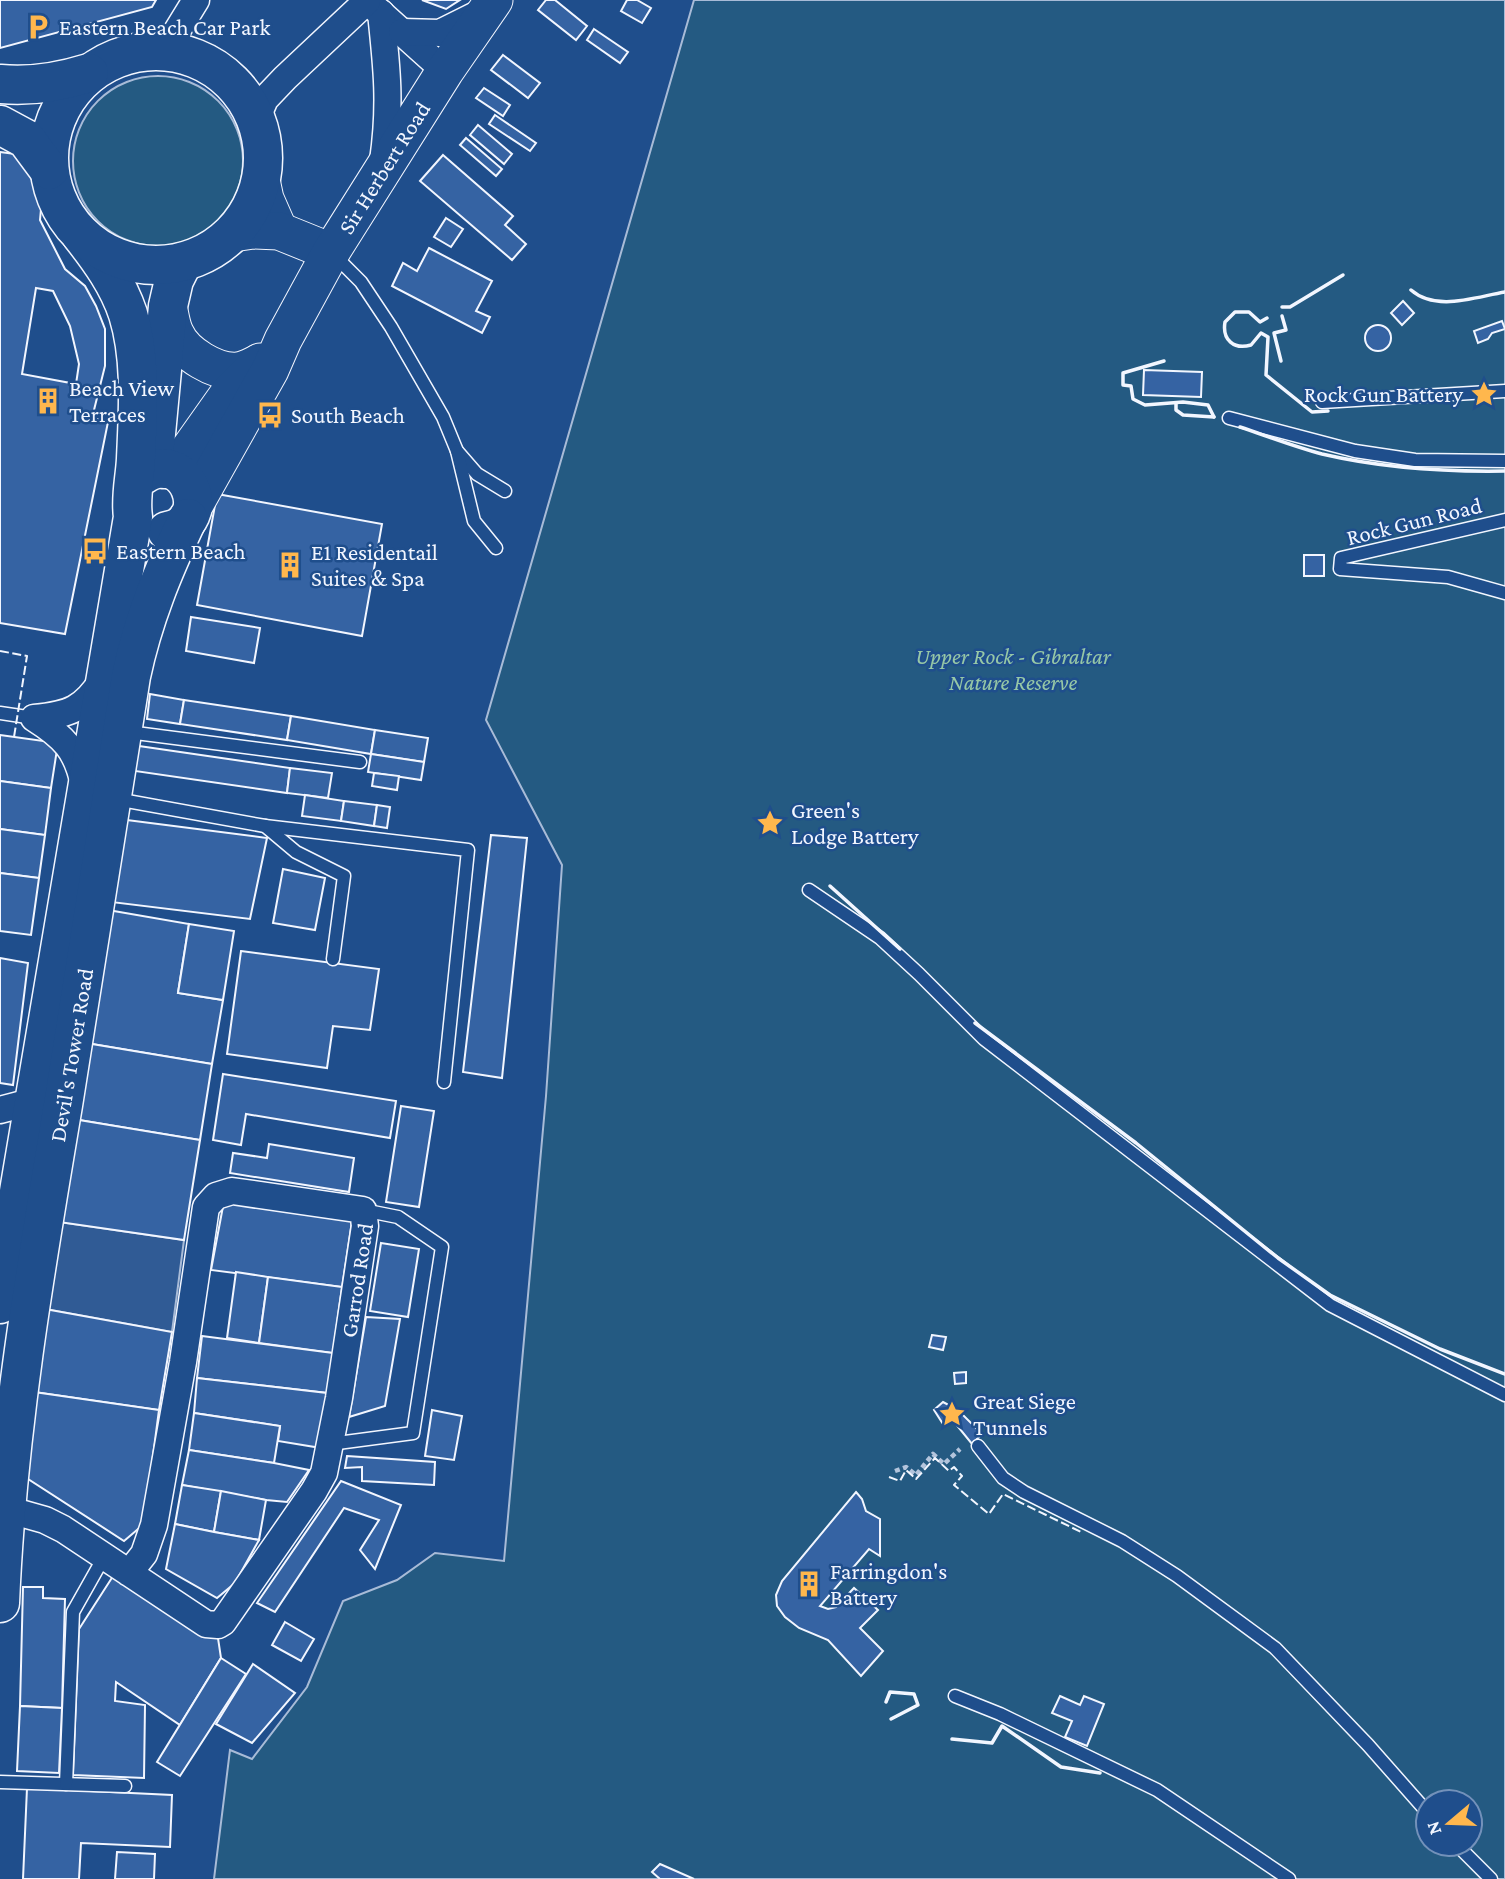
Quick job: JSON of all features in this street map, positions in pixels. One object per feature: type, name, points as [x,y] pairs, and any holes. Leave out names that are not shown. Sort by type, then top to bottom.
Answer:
[{"type":"main road","name":"Sir Herbert Road","points":[[271,351],[382,170],[491,4]]},
{"type":"main road","points":[[0,84],[31,85],[67,79],[89,73],[119,56],[153,50],[185,54],[215,68],[240,91],[256,120],[263,149],[261,180],[255,199],[233,233],[210,250],[183,262],[135,264],[112,256],[81,235],[60,205],[49,170],[26,139],[0,125]]},
{"type":"main road","points":[[49,170],[51,137],[61,106],[89,73]]},
{"type":"main road","points":[[261,180],[265,199],[279,231]]},
{"type":"main road","points":[[233,233],[253,230],[279,231],[331,253]]},
{"type":"main road","name":"Devil's Tower Road","points":[[0,1603],[6,1509],[36,1256],[98,795],[104,678],[132,524],[150,483],[130,324],[114,281],[81,235]]},
{"type":"main road","points":[[183,262],[174,280],[168,306],[154,455],[157,464],[136,518],[152,530],[172,530],[190,514],[270,370],[271,351]]},
{"type":"main road","points":[[168,306],[174,333],[182,344],[213,366],[230,371],[249,368],[271,351]]},
{"type":"main road","points":[[150,483],[179,464],[225,399],[271,351]]},
{"type":"main road","points":[[150,483],[179,473],[186,480],[194,499],[190,514]]},
{"type":"main road","name":"Devil's Tower Road","points":[[0,1304],[17,1105],[98,795],[122,732],[143,625],[161,575],[190,514]]},
{"type":"street","points":[[153,50],[172,39],[196,0]]},
{"type":"street","points":[[402,32],[440,33],[491,4]]},
{"type":"street","points":[[372,5],[445,71]]},
{"type":"street","points":[[256,120],[265,99],[278,85],[372,5]]},
{"type":"street","points":[[372,5],[389,90],[388,126],[382,170]]},
{"type":"street","points":[[34,718],[77,708],[88,701],[104,678]]},
{"type":"street","points":[[34,718],[61,736],[98,795]]},
{"type":"street","name":"Garrod Road","points":[[6,1509],[45,1520],[63,1529],[205,1624],[218,1625],[223,1622],[324,1473],[365,1226],[363,1210],[232,1191],[216,1196],[208,1203],[154,1525],[144,1554],[129,1573]]},
{"type":"lane","points":[[331,253],[361,282],[391,327],[443,416],[457,451],[463,485],[474,521],[496,548]]},
{"type":"lane","points":[[1322,402],[1505,391]]},
{"type":"lane","points":[[1229,418],[1355,451],[1415,460],[1505,461]]},
{"type":"lane","points":[[457,451],[477,474],[505,491]]},
{"type":"lane","name":"Rock Gun Road","points":[[1505,520],[1341,558],[1340,569],[1448,577],[1505,593]]},
{"type":"lane","points":[[0,713],[34,718]]},
{"type":"lane","points":[[122,732],[360,762]]},
{"type":"lane","points":[[98,795],[265,826],[468,850],[444,1082]]},
{"type":"lane","points":[[265,826],[296,852],[344,876],[333,959]]},
{"type":"lane","points":[[809,890],[880,938],[984,1039],[1329,1305],[1505,1395]]},
{"type":"lane","points":[[330,1444],[412,1433],[442,1247],[398,1217],[363,1210]]},
{"type":"lane","points":[[978,1446],[1003,1478],[1122,1541],[1177,1576],[1275,1648],[1414,1797]]},
{"type":"lane","points":[[66,1784],[73,1612],[104,1557]]},
{"type":"lane","points":[[955,1696],[1000,1714],[1157,1790],[1289,1879]]},
{"type":"lane","points":[[0,1782],[125,1786]]},
{"type":"lane","points":[[1470,1858],[1491,1879]]},
{"type":"path","points":[[895,1471],[906,1467],[916,1475],[933,1454],[944,1464]]},
{"type":"green space","name":"Upper Rock - Gibraltar Nature Reserve","points":[[694,0],[1505,0],[1505,1879],[214,1879],[230,1750],[252,1759],[307,1687],[343,1601],[397,1580],[435,1553],[504,1561],[546,1096],[562,865],[486,720]]},
{"type":"green space","points":[[158,76],[190,83],[218,101],[236,129],[243,161],[236,193],[218,221],[190,239],[158,246],[126,239],[98,221],[80,193],[73,161],[80,129],[98,101],[126,83]]},
{"type":"shaded area","points":[[59,1222],[184,1240],[172,1332],[45,1309]]},
{"type":"building","name":"Eastern Beach Car Park","points":[[0,0],[156,0],[152,7],[0,48]]},
{"type":"building","points":[[422,0],[460,0],[446,9]]},
{"type":"building","points":[[546,0],[555,0],[587,26],[576,40],[538,10]]},
{"type":"building","points":[[627,0],[637,0],[651,8],[642,23],[621,11]]},
{"type":"building","points":[[594,29],[628,52],[620,63],[587,40]]},
{"type":"building","points":[[503,55],[540,83],[528,98],[491,70]]},
{"type":"building","points":[[484,88],[510,105],[503,116],[476,98]]},
{"type":"building","points":[[495,115],[536,143],[530,151],[489,124]]},
{"type":"building","points":[[478,125],[512,154],[504,164],[470,135]]},
{"type":"building","points":[[466,138],[502,169],[496,176],[460,145]]},
{"type":"building","name":"Beach View Terraces","points":[[0,152],[15,154],[29,170],[42,198],[40,220],[65,269],[85,286],[96,306],[105,329],[105,366],[92,418],[108,422],[65,634],[0,623]],"holes":[[[36,288],[53,291],[70,326],[79,364],[76,384],[22,374]]]},
{"type":"building","points":[[443,155],[513,216],[505,225],[526,244],[512,260],[420,181]]},
{"type":"building","points":[[446,218],[463,229],[451,247],[434,237]]},
{"type":"building","points":[[429,248],[492,281],[476,311],[490,317],[482,333],[392,286],[403,263],[417,271]]},
{"type":"building","points":[[1403,301],[1414,313],[1402,325],[1391,313]]},
{"type":"building","points":[[1502,321],[1505,329],[1492,333],[1488,339],[1478,343],[1474,331]]},
{"type":"building","points":[[1378,325],[1387,329],[1391,338],[1387,347],[1378,351],[1369,347],[1365,338],[1369,329]]},
{"type":"building","points":[[1144,370],[1202,372],[1201,397],[1143,395]]},
{"type":"building","name":"E1 Residentail Suites & Spa","points":[[217,494],[382,524],[362,636],[197,605]]},
{"type":"building","points":[[1304,555],[1324,555],[1324,576],[1304,576]]},
{"type":"building","points":[[191,617],[260,628],[254,663],[186,651]]},
{"type":"building","points":[[150,694],[184,700],[180,724],[147,719]]},
{"type":"building","points":[[184,700],[291,716],[287,740],[180,724]]},
{"type":"building","points":[[291,716],[375,730],[371,754],[287,740]]},
{"type":"building","points":[[375,730],[428,738],[424,762],[371,754]]},
{"type":"building","points":[[0,735],[58,743],[51,788],[0,781]]},
{"type":"building","points":[[139,746],[290,768],[287,793],[135,771]]},
{"type":"building","points":[[371,754],[424,762],[421,780],[368,772]]},
{"type":"building","points":[[290,768],[332,773],[328,798],[287,793]]},
{"type":"building","points":[[374,773],[399,776],[397,790],[372,786]]},
{"type":"building","points":[[0,781],[51,788],[45,835],[0,829]]},
{"type":"building","points":[[305,795],[344,801],[341,821],[302,816]]},
{"type":"building","points":[[344,801],[377,805],[374,826],[341,821]]},
{"type":"building","points":[[377,805],[390,807],[387,828],[374,826]]},
{"type":"building","points":[[119,819],[267,838],[250,919],[111,902]]},
{"type":"building","points":[[0,829],[45,835],[39,878],[0,873]]},
{"type":"building","points":[[491,835],[527,838],[502,1078],[463,1072]]},
{"type":"building","points":[[283,869],[325,878],[315,930],[273,923]]},
{"type":"building","points":[[0,873],[39,878],[31,935],[0,931]]},
{"type":"building","points":[[108,910],[189,924],[178,993],[223,1000],[212,1064],[86,1043]]},
{"type":"building","points":[[189,924],[234,931],[223,1000],[178,993]]},
{"type":"building","points":[[241,951],[379,969],[370,1030],[333,1026],[327,1068],[227,1054]]},
{"type":"building","points":[[0,958],[28,963],[13,1085],[0,1083]]},
{"type":"building","points":[[86,1043],[212,1064],[200,1140],[73,1119]]},
{"type":"building","points":[[223,1074],[396,1101],[390,1138],[246,1114],[241,1145],[213,1140]]},
{"type":"building","points":[[401,1106],[434,1111],[419,1207],[386,1202]]},
{"type":"building","points":[[73,1119],[200,1140],[184,1240],[59,1222]]},
{"type":"building","points":[[269,1144],[354,1158],[349,1192],[230,1173],[233,1153],[267,1158]]},
{"type":"building","points":[[224,1201],[352,1221],[342,1287],[211,1270]]},
{"type":"building","points":[[381,1243],[419,1249],[408,1317],[370,1311]]},
{"type":"building","points":[[236,1272],[268,1277],[259,1343],[227,1338]]},
{"type":"building","points":[[268,1277],[342,1287],[333,1353],[259,1343]]},
{"type":"building","points":[[45,1309],[172,1332],[159,1410],[34,1392]]},
{"type":"building","points":[[366,1317],[400,1319],[385,1406],[349,1417]]},
{"type":"building","points":[[932,1335],[946,1337],[943,1350],[929,1347]]},
{"type":"building","points":[[202,1336],[333,1353],[327,1393],[197,1378]]},
{"type":"building","points":[[966,1372],[966,1383],[955,1384],[954,1373]]},
{"type":"building","points":[[197,1378],[327,1393],[321,1448],[278,1441],[280,1426],[194,1413]]},
{"type":"building","points":[[34,1392],[159,1410],[144,1524],[124,1541],[25,1477]]},
{"type":"building","points":[[943,1402],[958,1410],[982,1434],[972,1444],[951,1418],[943,1424],[934,1410]]},
{"type":"building","points":[[432,1410],[462,1416],[454,1460],[425,1456]]},
{"type":"building","points":[[194,1413],[280,1426],[274,1463],[189,1450]]},
{"type":"building","points":[[189,1450],[309,1470],[287,1502],[266,1500],[182,1485]]},
{"type":"building","points":[[347,1456],[435,1462],[434,1485],[362,1481],[362,1467],[345,1468]]},
{"type":"building","points":[[341,1481],[401,1505],[375,1569],[360,1550],[379,1520],[344,1508],[275,1612],[257,1603]]},
{"type":"building","points":[[182,1485],[221,1491],[214,1532],[175,1524]]},
{"type":"building","points":[[221,1491],[266,1500],[259,1540],[214,1532]]},
{"type":"building","name":"Farringdon's Battery","points":[[856,1492],[866,1511],[880,1519],[880,1556],[869,1549],[820,1606],[828,1609],[836,1607],[854,1588],[878,1610],[860,1628],[883,1651],[861,1676],[828,1640],[799,1628],[785,1617],[777,1606],[776,1595],[782,1581]]},
{"type":"building","points":[[175,1524],[259,1540],[235,1583],[217,1598],[166,1569]]},
{"type":"building","points":[[115,1573],[218,1638],[221,1658],[180,1725],[116,1682],[115,1701],[145,1705],[144,1778],[73,1775],[79,1629]]},
{"type":"building","points":[[23,1587],[43,1587],[43,1598],[65,1599],[62,1708],[20,1706]]},
{"type":"building","points":[[285,1622],[314,1639],[301,1661],[272,1645]]},
{"type":"building","points":[[221,1658],[246,1674],[180,1776],[157,1762]]},
{"type":"building","points":[[253,1664],[295,1693],[252,1743],[216,1724]]},
{"type":"building","points":[[1060,1696],[1080,1705],[1084,1696],[1104,1704],[1087,1746],[1065,1737],[1072,1721],[1052,1713]]},
{"type":"building","points":[[20,1706],[62,1708],[59,1773],[17,1771]]},
{"type":"building","points":[[27,1788],[172,1795],[170,1847],[81,1843],[79,1879],[23,1879]]},
{"type":"building","points":[[117,1852],[155,1854],[154,1879],[115,1879]]},
{"type":"building","points":[[660,1864],[694,1879],[660,1879],[652,1872]]},
{"type":"fence","points":[[0,651],[27,656],[14,737]]},
{"type":"fence","points":[[889,1477],[900,1481],[906,1470],[916,1479],[935,1458],[949,1471],[954,1467],[962,1476],[954,1485],[989,1514],[1003,1494],[1081,1532]]},
{"type":"wall","points":[[1282,307],[1290,307],[1343,275]]},
{"type":"wall","points":[[1411,290],[1421,297],[1444,302],[1505,292]]},
{"type":"wall","points":[[1267,318],[1260,322],[1249,312],[1235,312],[1225,322],[1227,339],[1235,345],[1245,346],[1251,345],[1261,333],[1268,337],[1266,375],[1312,412],[1328,411]]},
{"type":"wall","points":[[1281,361],[1274,333],[1286,330],[1282,316]]},
{"type":"wall","points":[[1164,361],[1123,373],[1123,385],[1131,386],[1133,399],[1145,405],[1183,402],[1208,405],[1214,417]]},
{"type":"wall","points":[[1176,403],[1176,410],[1183,415],[1214,417]]},
{"type":"wall","points":[[1240,427],[1312,451],[1367,463],[1436,470],[1505,471]]},
{"type":"wall","points":[[830,886],[900,949]]},
{"type":"wall","points":[[975,1023],[1136,1143],[1278,1258],[1330,1295],[1440,1349],[1505,1374]]},
{"type":"wall","points":[[886,1702],[890,1692],[914,1694],[918,1705],[891,1719]]},
{"type":"wall","points":[[952,1739],[992,1743],[1002,1726],[1061,1767],[1100,1773]]},
{"type":"place","name":"Eastern Beach Car Park","points":[[38,27]]},
{"type":"place","name":"Rock Gun Battery","points":[[1484,394]]},
{"type":"place","name":"Beach View Terraces","points":[[48,401]]},
{"type":"place","name":"South Beach","points":[[270,415]]},
{"type":"place","name":"Eastern Beach","points":[[95,551]]},
{"type":"place","name":"E1 Residentail Suites & Spa","points":[[290,565]]},
{"type":"place","name":"Green's Lodge Battery","points":[[770,823]]},
{"type":"place","name":"Great Siege Tunnels","points":[[952,1414]]},
{"type":"place","name":"Farringdon's Battery","points":[[809,1584]]}]
